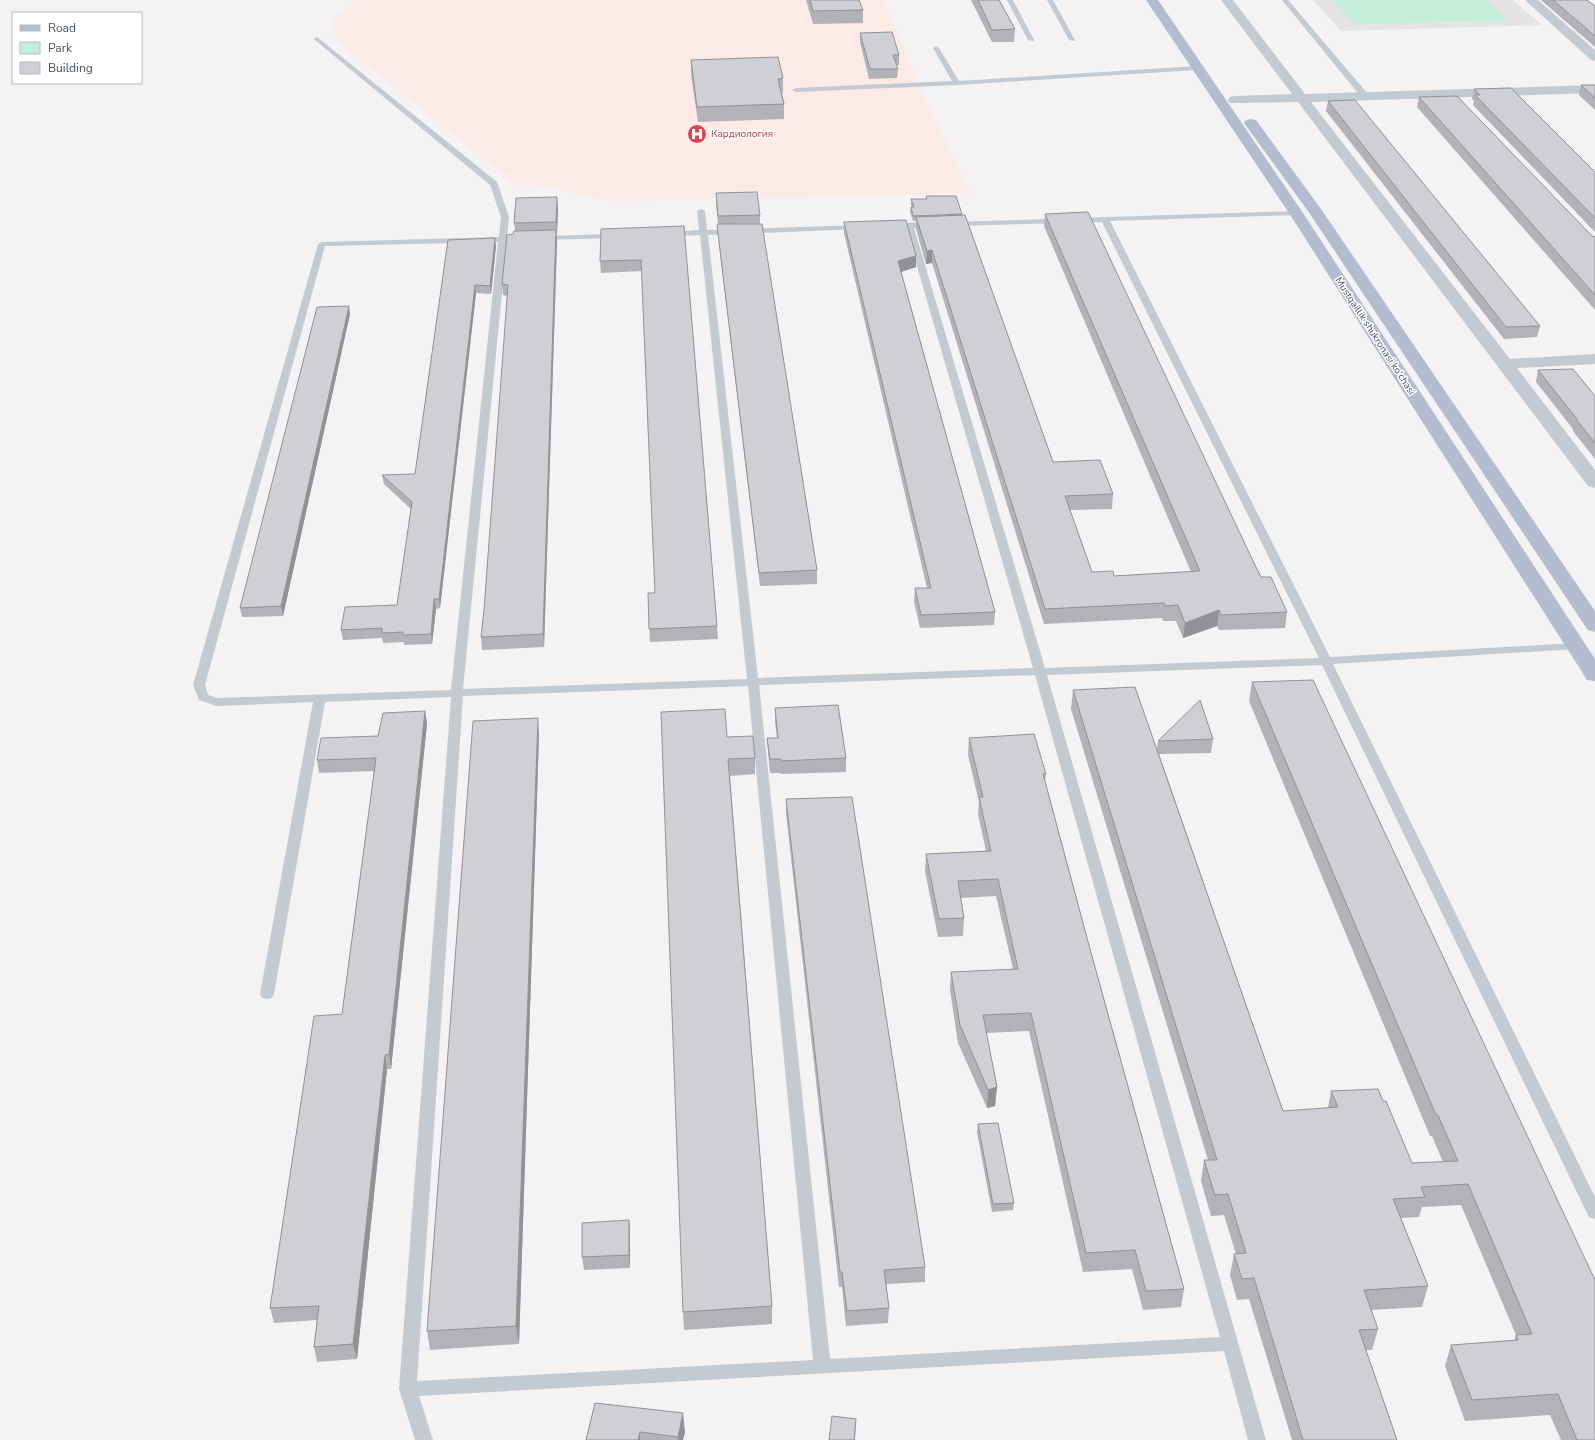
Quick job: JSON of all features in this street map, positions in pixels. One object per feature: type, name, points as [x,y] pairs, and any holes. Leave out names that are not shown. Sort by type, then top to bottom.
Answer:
[{"type":"main road","name":"Mustqaillik shukronasi ko'chasi","points":[[1152,0],[1296,213],[1595,675]]},
{"type":"main road","name":"Mustqaillik shukronasi ko'chasi","points":[[1231,95],[1316,212],[1595,626]]},
{"type":"street","points":[[1227,0],[1595,482]]},
{"type":"street","points":[[1531,0],[1595,57]]},
{"type":"street","points":[[1231,95],[1302,98],[1595,89]]},
{"type":"street","points":[[1453,94],[1464,105]]},
{"type":"street","points":[[1505,364],[1595,359]]},
{"type":"lane","points":[[1010,0],[1031,40]]},
{"type":"lane","points":[[1050,0],[1072,40]]},
{"type":"lane","points":[[1285,0],[1365,96]]},
{"type":"lane","points":[[317,39],[494,184],[505,217],[501,239],[457,693],[408,1389],[424,1440]]},
{"type":"lane","points":[[936,48],[957,83]]},
{"type":"lane","points":[[796,90],[957,83],[1197,68]]},
{"type":"lane","points":[[701,211],[705,233],[753,682],[822,1367]]},
{"type":"lane","points":[[885,226],[1296,213]]},
{"type":"lane","points":[[1105,219],[1326,661],[1595,1213]]},
{"type":"lane","points":[[908,225],[1040,672],[1257,1440]]},
{"type":"lane","points":[[658,234],[869,227]]},
{"type":"lane","points":[[626,235],[322,244],[199,685],[203,697],[217,702],[1040,672],[1326,661],[1576,646]]},
{"type":"lane","points":[[267,994],[320,698]]},
{"type":"lane","points":[[408,1389],[1230,1344]]},
{"type":"shaded area","name":"Кардиология","points":[[358,0],[884,0],[918,84],[971,193],[611,201],[544,186],[515,184],[336,40],[332,21]]},
{"type":"shaded area","points":[[1313,0],[1513,0],[1542,25],[1341,31]]},
{"type":"green space","points":[[1333,0],[1487,0],[1508,21],[1354,24]]},
{"type":"building","points":[[810,0],[859,0],[863,10],[813,11]]},
{"type":"building","points":[[978,0],[999,0],[1015,29],[992,30]]},
{"type":"building","points":[[1553,0],[1587,0],[1595,6],[1595,36]]},
{"type":"building","points":[[892,32],[899,55],[893,55],[898,69],[870,69],[860,33]]},
{"type":"building","points":[[778,57],[783,78],[778,79],[784,104],[697,107],[691,60]]},
{"type":"building","points":[[1581,85],[1595,85],[1595,98]]},
{"type":"building","points":[[1511,88],[1595,172],[1595,218],[1475,95],[1480,95],[1474,89]]},
{"type":"building","points":[[1457,96],[1592,236],[1595,237],[1595,295],[1419,97]]},
{"type":"building","points":[[1355,100],[1540,326],[1506,327],[1328,101]]},
{"type":"building","points":[[757,192],[760,215],[718,216],[716,193]]},
{"type":"building","points":[[926,196],[956,196],[962,214],[913,216],[911,207],[914,207],[911,199],[927,199]]},
{"type":"building","points":[[557,197],[556,222],[514,223],[516,198]]},
{"type":"building","points":[[1088,212],[1254,563],[1261,577],[1271,577],[1287,612],[1221,615],[1219,610],[1185,623],[1178,605],[1165,606],[1164,603],[1045,609],[932,250],[927,251],[916,217],[965,215],[1053,462],[1100,460],[1113,494],[1065,496],[1092,572],[1113,571],[1114,576],[1200,571],[1045,214]]},
{"type":"building","points":[[906,220],[916,256],[898,261],[995,612],[921,615],[915,588],[931,588],[844,222]]},
{"type":"building","points":[[762,224],[817,570],[759,573],[717,225]]},
{"type":"building","points":[[684,226],[717,626],[649,629],[648,593],[655,593],[641,260],[600,261],[601,229]]},
{"type":"building","points":[[556,230],[543,634],[481,637],[508,285],[502,284],[507,235],[513,234],[514,231]]},
{"type":"building","points":[[495,238],[490,286],[475,285],[439,599],[434,599],[431,634],[403,635],[403,632],[382,633],[382,628],[341,630],[345,607],[397,605],[412,502],[382,475],[415,474],[448,240]]},
{"type":"building","points":[[349,306],[281,606],[240,608],[317,307]]},
{"type":"building","points":[[1573,369],[1595,396],[1595,443],[1538,370]]},
{"type":"building","points":[[1313,680],[1595,1280],[1595,1440],[1577,1440],[1558,1394],[1472,1400],[1451,1345],[1518,1340],[1516,1335],[1532,1334],[1468,1184],[1421,1187],[1425,1197],[1393,1199],[1428,1286],[1364,1290],[1378,1329],[1359,1330],[1397,1440],[1303,1440],[1254,1278],[1242,1279],[1234,1254],[1246,1253],[1228,1194],[1215,1195],[1204,1160],[1217,1160],[1073,690],[1135,687],[1283,1111],[1338,1107],[1331,1091],[1378,1089],[1383,1101],[1386,1101],[1412,1163],[1458,1161],[1438,1115],[1436,1115],[1252,682]]},
{"type":"building","points":[[1200,700],[1213,739],[1158,741]]},
{"type":"building","points":[[838,705],[846,758],[781,761],[781,759],[770,759],[767,738],[778,738],[775,708]]},
{"type":"building","points":[[725,709],[727,737],[753,736],[755,758],[728,759],[772,1306],[683,1312],[661,712]]},
{"type":"building","points":[[425,711],[389,1054],[385,1055],[353,1344],[314,1347],[319,1306],[270,1308],[314,1016],[342,1014],[376,758],[317,760],[321,738],[378,736],[383,713]]},
{"type":"building","points":[[538,718],[516,1326],[427,1331],[473,721]]},
{"type":"building","points":[[1034,734],[1046,774],[1043,774],[1090,949],[1184,1289],[1146,1291],[1135,1250],[1086,1253],[1031,1013],[983,1015],[997,1087],[988,1090],[960,1025],[951,972],[1018,969],[998,879],[958,881],[964,918],[939,919],[926,854],[991,851],[979,797],[983,797],[969,738]]},
{"type":"building","points":[[852,797],[925,1267],[884,1270],[889,1308],[847,1311],[842,1272],[840,1272],[786,799]]},
{"type":"building","points":[[998,1123],[1014,1203],[993,1204],[978,1124]]},
{"type":"building","points":[[629,1220],[629,1255],[582,1257],[582,1223]]},
{"type":"building","points":[[595,1403],[683,1413],[678,1437],[640,1432],[638,1440],[586,1440]]},
{"type":"building","points":[[832,1416],[856,1419],[854,1440],[829,1440]]},
{"type":"place","name":"Кардиология","points":[[697,134]]}]
